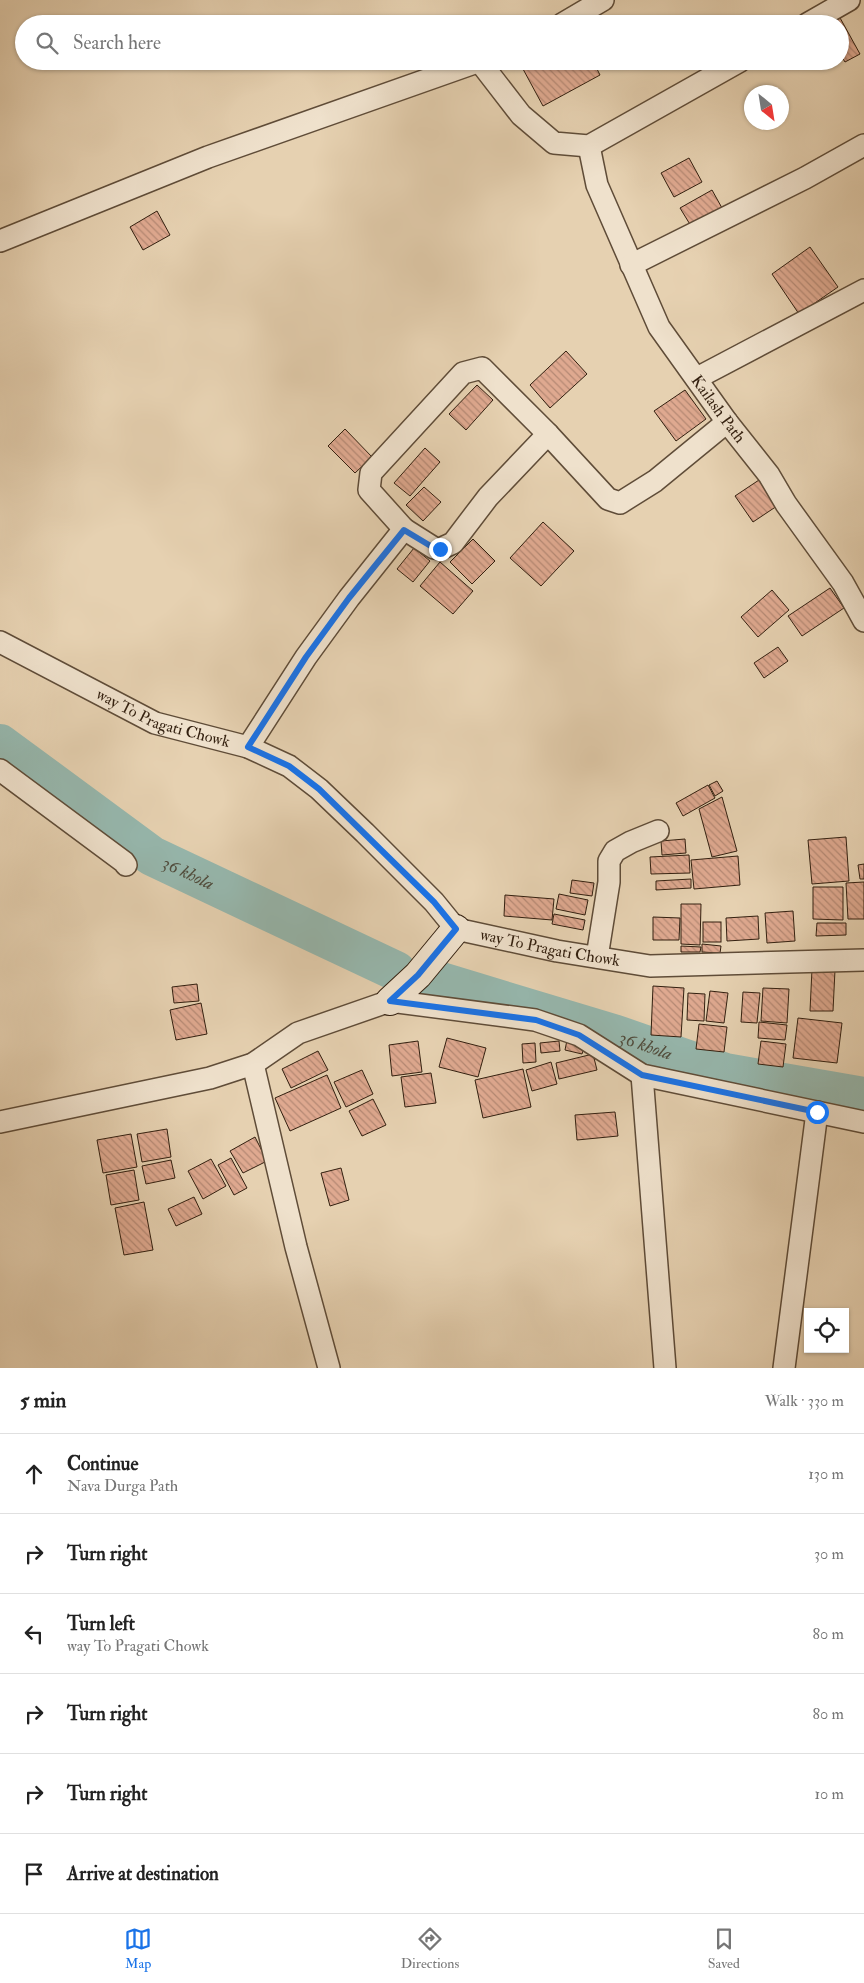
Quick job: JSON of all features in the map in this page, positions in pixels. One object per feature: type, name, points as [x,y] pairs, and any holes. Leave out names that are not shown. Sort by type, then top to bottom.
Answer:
[{"type":"street","points":[[577,15],[603,0]]},
{"type":"street","points":[[823,15],[849,0]]},
{"type":"street","points":[[0,241],[208,158],[455,70]]},
{"type":"street","points":[[487,70],[521,115],[554,143],[589,146],[724,70]]},
{"type":"street","points":[[631,264],[805,178],[864,145]]},
{"type":"street","name":"Kailash Path","points":[[589,146],[597,185],[659,327],[727,422],[770,475],[786,504],[842,583],[864,620]]},
{"type":"street","points":[[697,378],[864,290]]},
{"type":"street","points":[[548,434],[488,497],[453,543],[440,549],[434,548],[404,530],[369,490],[370,473],[463,374],[482,368],[548,434],[608,499],[620,503],[655,481],[727,422]]},
{"type":"street","points":[[248,747],[306,657],[349,598],[404,530]]},
{"type":"street","name":"way To Pragati Chowk","points":[[0,642],[155,723],[248,747],[289,766],[319,789],[434,902],[456,929],[650,966],[864,960]]},
{"type":"street","points":[[0,770],[126,865]]},
{"type":"street","points":[[597,957],[609,882],[609,861],[615,850],[658,831]]},
{"type":"street","points":[[0,1122],[210,1078],[253,1064],[298,1033],[390,1001],[418,975],[456,929]]},
{"type":"street","points":[[390,1001],[536,1020],[579,1035],[642,1075],[864,1122]]},
{"type":"street","points":[[253,1064],[296,1247],[329,1368]]},
{"type":"street","points":[[642,1075],[665,1368]]},
{"type":"street","points":[[784,1368],[817,1112]]},
{"type":"building","points":[[849,34],[860,54],[849,60]]},
{"type":"building","points":[[524,70],[598,70],[600,75],[543,106]]},
{"type":"building","points":[[689,158],[702,182],[674,197],[661,173]]},
{"type":"building","points":[[712,190],[722,208],[691,226],[680,208]]},
{"type":"building","points":[[157,211],[170,235],[143,250],[130,227]]},
{"type":"building","points":[[810,247],[838,287],[799,314],[772,274]]},
{"type":"building","points":[[566,351],[587,374],[550,408],[530,385]]},
{"type":"building","points":[[477,385],[493,400],[466,430],[449,414]]},
{"type":"building","points":[[685,390],[706,419],[676,441],[654,411]]},
{"type":"building","points":[[345,429],[372,457],[355,473],[328,446]]},
{"type":"building","points":[[425,448],[440,462],[410,496],[394,483]]},
{"type":"building","points":[[762,478],[780,504],[753,522],[735,496]]},
{"type":"building","points":[[424,487],[441,502],[423,521],[406,505]]},
{"type":"building","points":[[543,522],[574,551],[541,586],[510,558]]},
{"type":"building","points":[[473,539],[495,561],[472,584],[450,562]]},
{"type":"building","points":[[414,548],[430,561],[413,582],[397,569]]},
{"type":"building","points":[[440,562],[473,591],[453,614],[420,586]]},
{"type":"building","points":[[830,588],[844,608],[802,636],[788,616]]},
{"type":"building","points":[[772,590],[789,610],[758,637],[741,617]]},
{"type":"building","points":[[778,647],[788,661],[764,678],[754,663]]},
{"type":"building","points":[[717,781],[723,791],[715,796],[709,785]]},
{"type":"building","points":[[708,785],[715,798],[683,816],[676,803]]},
{"type":"building","points":[[722,797],[737,851],[712,857],[699,809]]},
{"type":"building","points":[[846,837],[849,881],[812,884],[808,840]]},
{"type":"building","points":[[685,839],[686,853],[662,855],[661,841]]},
{"type":"building","points":[[689,855],[690,873],[651,874],[650,857]]},
{"type":"building","points":[[738,856],[740,885],[694,889],[691,860]]},
{"type":"building","points":[[864,864],[864,879],[860,879],[858,865]]},
{"type":"building","points":[[691,879],[691,888],[656,890],[656,881]]},
{"type":"building","points":[[572,880],[594,883],[592,896],[570,893]]},
{"type":"building","points":[[864,882],[864,919],[848,919],[846,883]]},
{"type":"building","points":[[813,887],[843,887],[843,920],[813,919]]},
{"type":"building","points":[[559,894],[588,900],[585,915],[556,909]]},
{"type":"building","points":[[505,895],[554,899],[552,920],[504,916]]},
{"type":"building","points":[[681,904],[701,904],[700,945],[681,944]]},
{"type":"building","points":[[793,911],[795,941],[767,943],[765,913]]},
{"type":"building","points":[[554,914],[585,920],[583,930],[552,924]]},
{"type":"building","points":[[758,916],[759,939],[727,941],[726,918]]},
{"type":"building","points":[[653,917],[680,918],[679,940],[653,940]]},
{"type":"building","points":[[703,922],[721,922],[721,942],[703,942]]},
{"type":"building","points":[[817,923],[846,923],[846,935],[816,936]]},
{"type":"building","points":[[702,944],[721,946],[720,953],[702,952]]},
{"type":"building","points":[[681,946],[701,947],[700,952],[681,952]]},
{"type":"building","points":[[812,969],[835,970],[833,1011],[810,1011]]},
{"type":"building","points":[[197,984],[199,1001],[174,1003],[172,987]]},
{"type":"building","points":[[653,986],[684,988],[681,1037],[651,1035]]},
{"type":"building","points":[[763,988],[789,989],[787,1023],[761,1021]]},
{"type":"building","points":[[710,991],[728,993],[724,1023],[706,1021]]},
{"type":"building","points":[[743,992],[760,993],[757,1023],[741,1022]]},
{"type":"building","points":[[688,993],[705,994],[704,1021],[687,1020]]},
{"type":"building","points":[[201,1003],[207,1034],[176,1040],[170,1010]]},
{"type":"building","points":[[798,1018],[842,1023],[837,1063],[793,1058]]},
{"type":"building","points":[[759,1022],[787,1025],[785,1040],[758,1038]]},
{"type":"building","points":[[699,1024],[727,1027],[724,1052],[696,1049]]},
{"type":"building","points":[[447,1038],[486,1048],[478,1077],[439,1067]]},
{"type":"building","points":[[567,1040],[585,1044],[582,1054],[565,1050]]},
{"type":"building","points":[[418,1041],[422,1072],[392,1076],[389,1045]]},
{"type":"building","points":[[559,1041],[560,1051],[541,1053],[540,1043]]},
{"type":"building","points":[[761,1041],[786,1044],[783,1067],[758,1064]]},
{"type":"building","points":[[535,1043],[536,1062],[523,1063],[522,1044]]},
{"type":"building","points":[[318,1051],[328,1070],[291,1088],[282,1069]]},
{"type":"building","points":[[593,1054],[597,1070],[559,1079],[556,1063]]},
{"type":"building","points":[[551,1062],[557,1084],[532,1091],[526,1070]]},
{"type":"building","points":[[523,1069],[531,1107],[483,1118],[475,1080]]},
{"type":"building","points":[[362,1070],[373,1094],[346,1107],[334,1082]]},
{"type":"building","points":[[431,1073],[436,1103],[405,1107],[401,1077]]},
{"type":"building","points":[[327,1075],[341,1108],[290,1131],[275,1098]]},
{"type":"building","points":[[373,1099],[386,1125],[362,1136],[349,1111]]},
{"type":"building","points":[[615,1112],[618,1136],[577,1140],[575,1115]]},
{"type":"building","points":[[167,1129],[171,1157],[142,1162],[137,1134]]},
{"type":"building","points":[[131,1134],[137,1167],[103,1173],[97,1140]]},
{"type":"building","points":[[255,1137],[267,1161],[243,1173],[230,1151]]},
{"type":"building","points":[[231,1158],[247,1188],[234,1195],[218,1165]]},
{"type":"building","points":[[211,1159],[226,1186],[203,1199],[188,1171]]},
{"type":"building","points":[[171,1160],[175,1178],[146,1184],[142,1166]]},
{"type":"building","points":[[341,1168],[349,1200],[330,1206],[321,1173]]},
{"type":"building","points":[[134,1170],[139,1200],[111,1205],[106,1175]]},
{"type":"building","points":[[194,1197],[202,1214],[176,1226],[168,1209]]},
{"type":"building","points":[[144,1202],[153,1250],[124,1255],[115,1208]]},
{"type":"waterway","name":"36 khola","points":[[0,744],[152,856],[396,971]]},
{"type":"waterway","name":"36 khola","points":[[431,979],[616,1035],[725,1073],[864,1097]]},
{"type":"route","points":[[440,549],[434,548],[404,530],[349,598],[306,657],[248,747],[289,766],[319,789],[434,902],[456,929],[418,975],[390,1001],[536,1020],[579,1035],[642,1075],[817,1112]]}]
